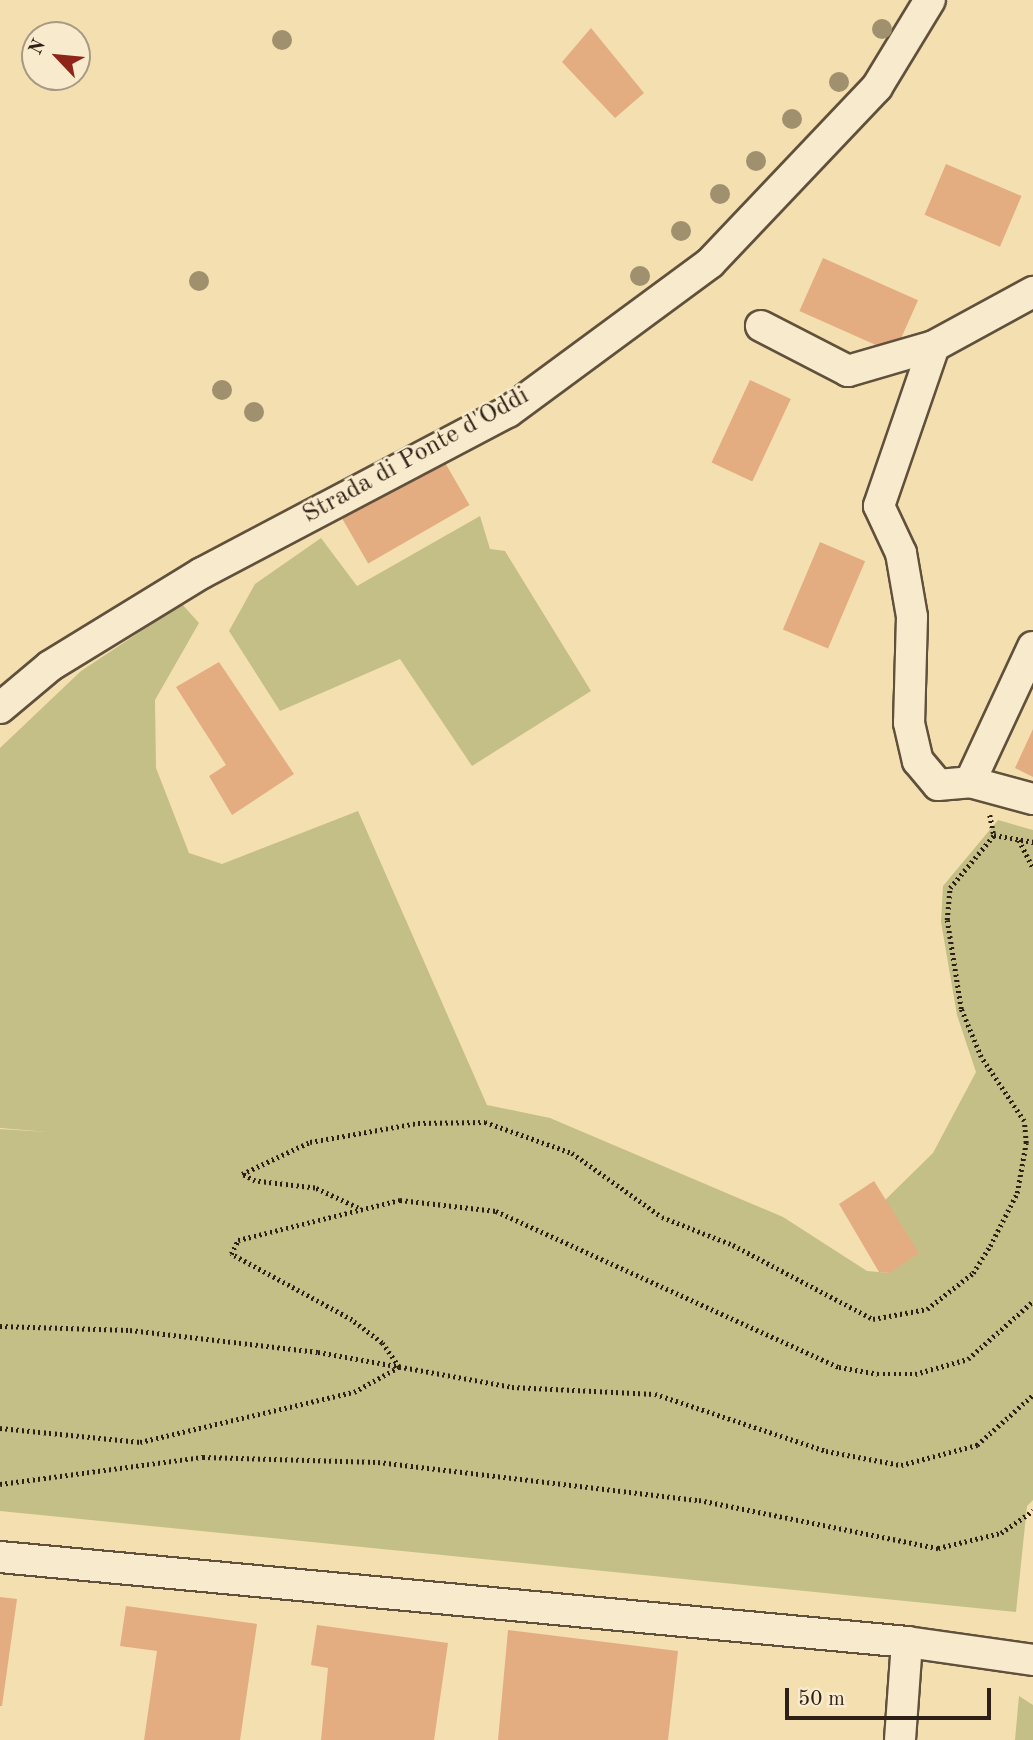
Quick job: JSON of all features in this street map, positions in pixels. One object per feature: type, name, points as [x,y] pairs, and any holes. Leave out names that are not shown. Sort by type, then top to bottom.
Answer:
[{"type":"street","name":"Strada di Ponte d'Oddi","points":[[0,708],[50,666],[202,573],[508,412],[710,263],[877,87],[930,0]]},
{"type":"street","points":[[761,326],[848,372],[934,346],[1033,292]]},
{"type":"street","points":[[934,346],[879,506],[901,553],[912,617],[909,723],[918,761],[938,785],[970,782],[1033,799]]},
{"type":"street","points":[[970,782],[1033,647]]},
{"type":"street","points":[[0,1557],[907,1642],[1033,1660]]},
{"type":"street","points":[[900,1740],[907,1642]]},
{"type":"path","points":[[358,1209],[315,1188],[254,1181],[243,1174],[284,1150],[323,1139],[418,1123],[485,1122],[572,1153],[662,1217],[733,1245],[873,1320],[927,1309],[973,1273],[1004,1222],[1023,1168],[1024,1121],[981,1057],[961,1009],[947,920],[958,873],[994,835],[1033,842]]},
{"type":"path","points":[[1019,839],[1033,867]]},
{"type":"path","points":[[399,1367],[382,1343],[352,1320],[231,1254],[238,1240],[400,1200],[496,1211],[802,1351],[877,1374],[925,1373],[968,1359],[1033,1301]]},
{"type":"path","points":[[0,1326],[130,1330],[399,1367],[512,1387],[655,1394],[826,1451],[901,1465],[977,1445],[1033,1395]]},
{"type":"path","points":[[0,1428],[139,1442],[354,1392],[399,1367]]},
{"type":"path","points":[[0,1484],[203,1457],[379,1462],[699,1500],[938,1548],[1001,1533],[1033,1511]]},
{"type":"shaded area","points":[[480,516],[490,549],[505,551],[591,691],[472,766],[400,659],[280,711],[229,631],[255,584],[321,538],[357,586]]},
{"type":"shaded area","points":[[182,604],[199,623],[155,700],[156,768],[189,853],[222,864],[358,811],[487,1105],[550,1118],[783,1217],[867,1271],[890,1273],[884,1201],[933,1153],[976,1072],[957,1015],[941,922],[943,886],[998,820],[1033,830],[1033,1500],[1027,1506],[1016,1612],[0,1511],[0,1129],[48,1132],[0,1128],[0,748],[81,671]]},
{"type":"shaded area","points":[[1019,1696],[1033,1705],[1033,1740],[1015,1740]]},
{"type":"building","points":[[591,28],[644,93],[615,118],[562,62]]},
{"type":"building","points":[[946,164],[1021,196],[1000,247],[925,215]]},
{"type":"building","points":[[823,258],[918,300],[894,353],[799,311]]},
{"type":"building","points":[[750,380],[791,399],[752,481],[712,462]]},
{"type":"building","points":[[440,454],[470,505],[368,564],[339,512]]},
{"type":"building","points":[[820,542],[865,561],[828,649],[783,629]]},
{"type":"building","points":[[219,662],[294,774],[232,815],[209,776],[226,765],[176,687]]},
{"type":"building","points":[[1033,729],[1033,777],[1015,768]]},
{"type":"building","points":[[874,1181],[919,1253],[890,1273],[879,1272],[839,1204]]},
{"type":"building","points":[[0,1597],[17,1599],[2,1706],[0,1706]]},
{"type":"building","points":[[126,1606],[257,1624],[240,1740],[144,1740],[157,1651],[120,1646]]},
{"type":"building","points":[[317,1625],[448,1643],[434,1740],[321,1740],[328,1668],[311,1665]]},
{"type":"building","points":[[508,1630],[678,1651],[668,1740],[498,1740]]}]
